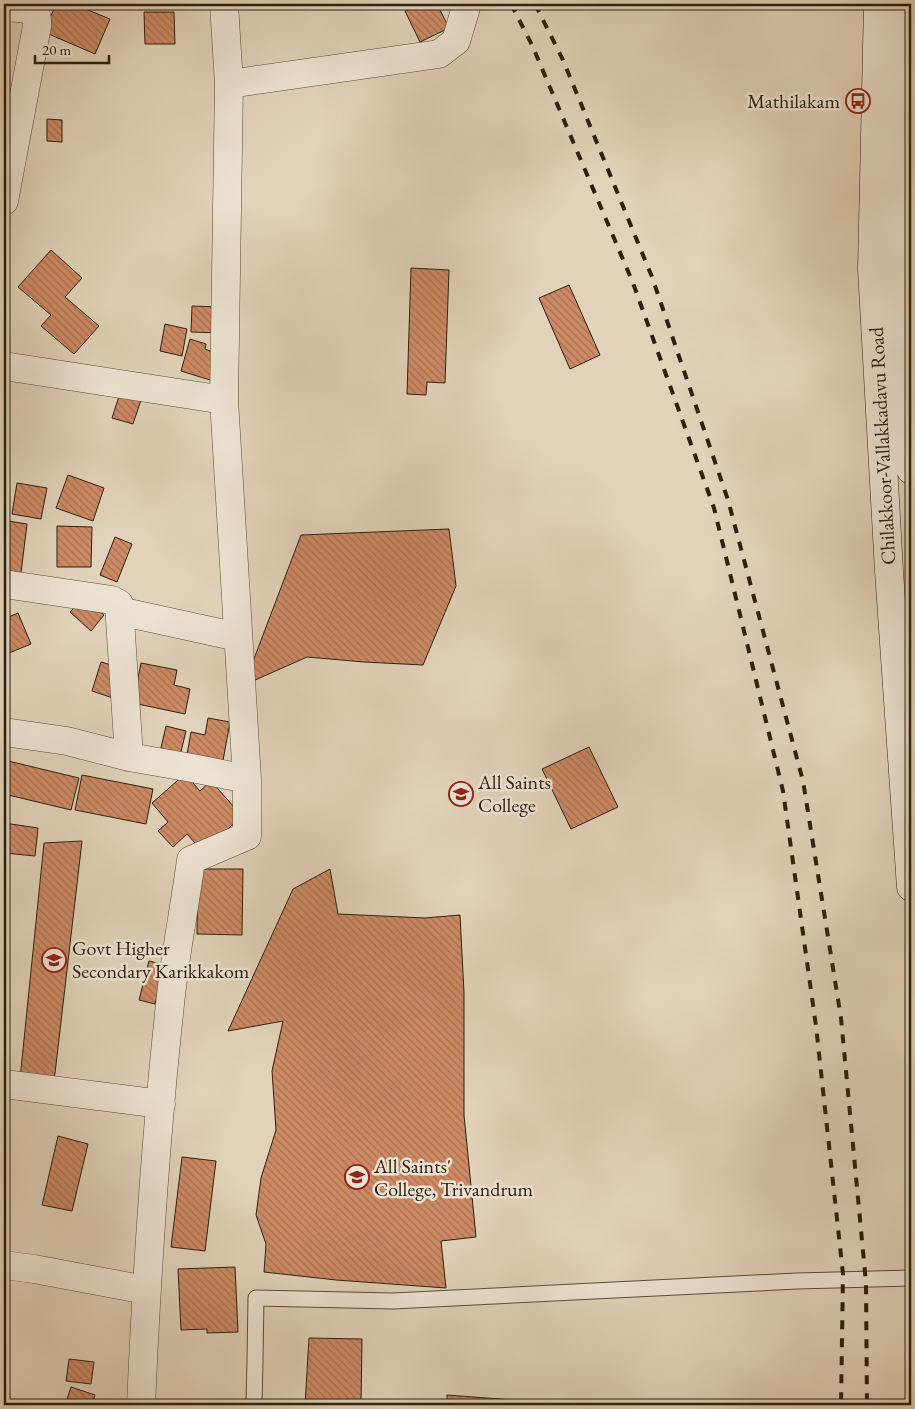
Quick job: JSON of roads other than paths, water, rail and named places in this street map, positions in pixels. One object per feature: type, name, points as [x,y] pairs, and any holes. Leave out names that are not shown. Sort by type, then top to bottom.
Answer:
[{"type":"street","points":[[141,1405],[146,1290],[171,993],[191,860],[248,836],[247,779],[224,400],[229,84],[224,4]]},
{"type":"street","points":[[229,84],[439,54],[456,41],[468,4]]},
{"type":"street","name":"Chilakkoor-Vallakkadavu Road","points":[[878,4],[872,270],[889,572],[911,887]]},
{"type":"street","points":[[900,4],[896,234],[911,470]]},
{"type":"street","points":[[4,201],[37,26],[37,16],[34,12],[21,7]]},
{"type":"street","points":[[4,366],[224,400]]},
{"type":"street","points":[[4,584],[112,600],[118,604],[129,757]]},
{"type":"street","points":[[119,611],[238,637]]},
{"type":"street","points":[[4,732],[67,741],[129,757],[247,779]]},
{"type":"street","points":[[4,1084],[161,1104]]},
{"type":"street","points":[[4,1264],[146,1290]]},
{"type":"lane","points":[[254,1405],[256,1298],[393,1301],[797,1281],[911,1278]]},
{"type":"railway","points":[[511,4],[532,45],[633,283],[714,508],[783,791],[816,1026],[843,1274],[841,1405]]},
{"type":"railway","points":[[535,4],[563,60],[652,277],[728,500],[803,781],[841,1018],[866,1283],[867,1405]]},
{"type":"place","name":"Mathilakam","points":[[858,101]]},
{"type":"place","name":"All Saints College","points":[[461,794]]},
{"type":"place","name":"Govt Higher Secondary Karikkakom","points":[[54,960]]},
{"type":"place","name":"All Saints' College, Trivandrum","points":[[357,1177]]}]
